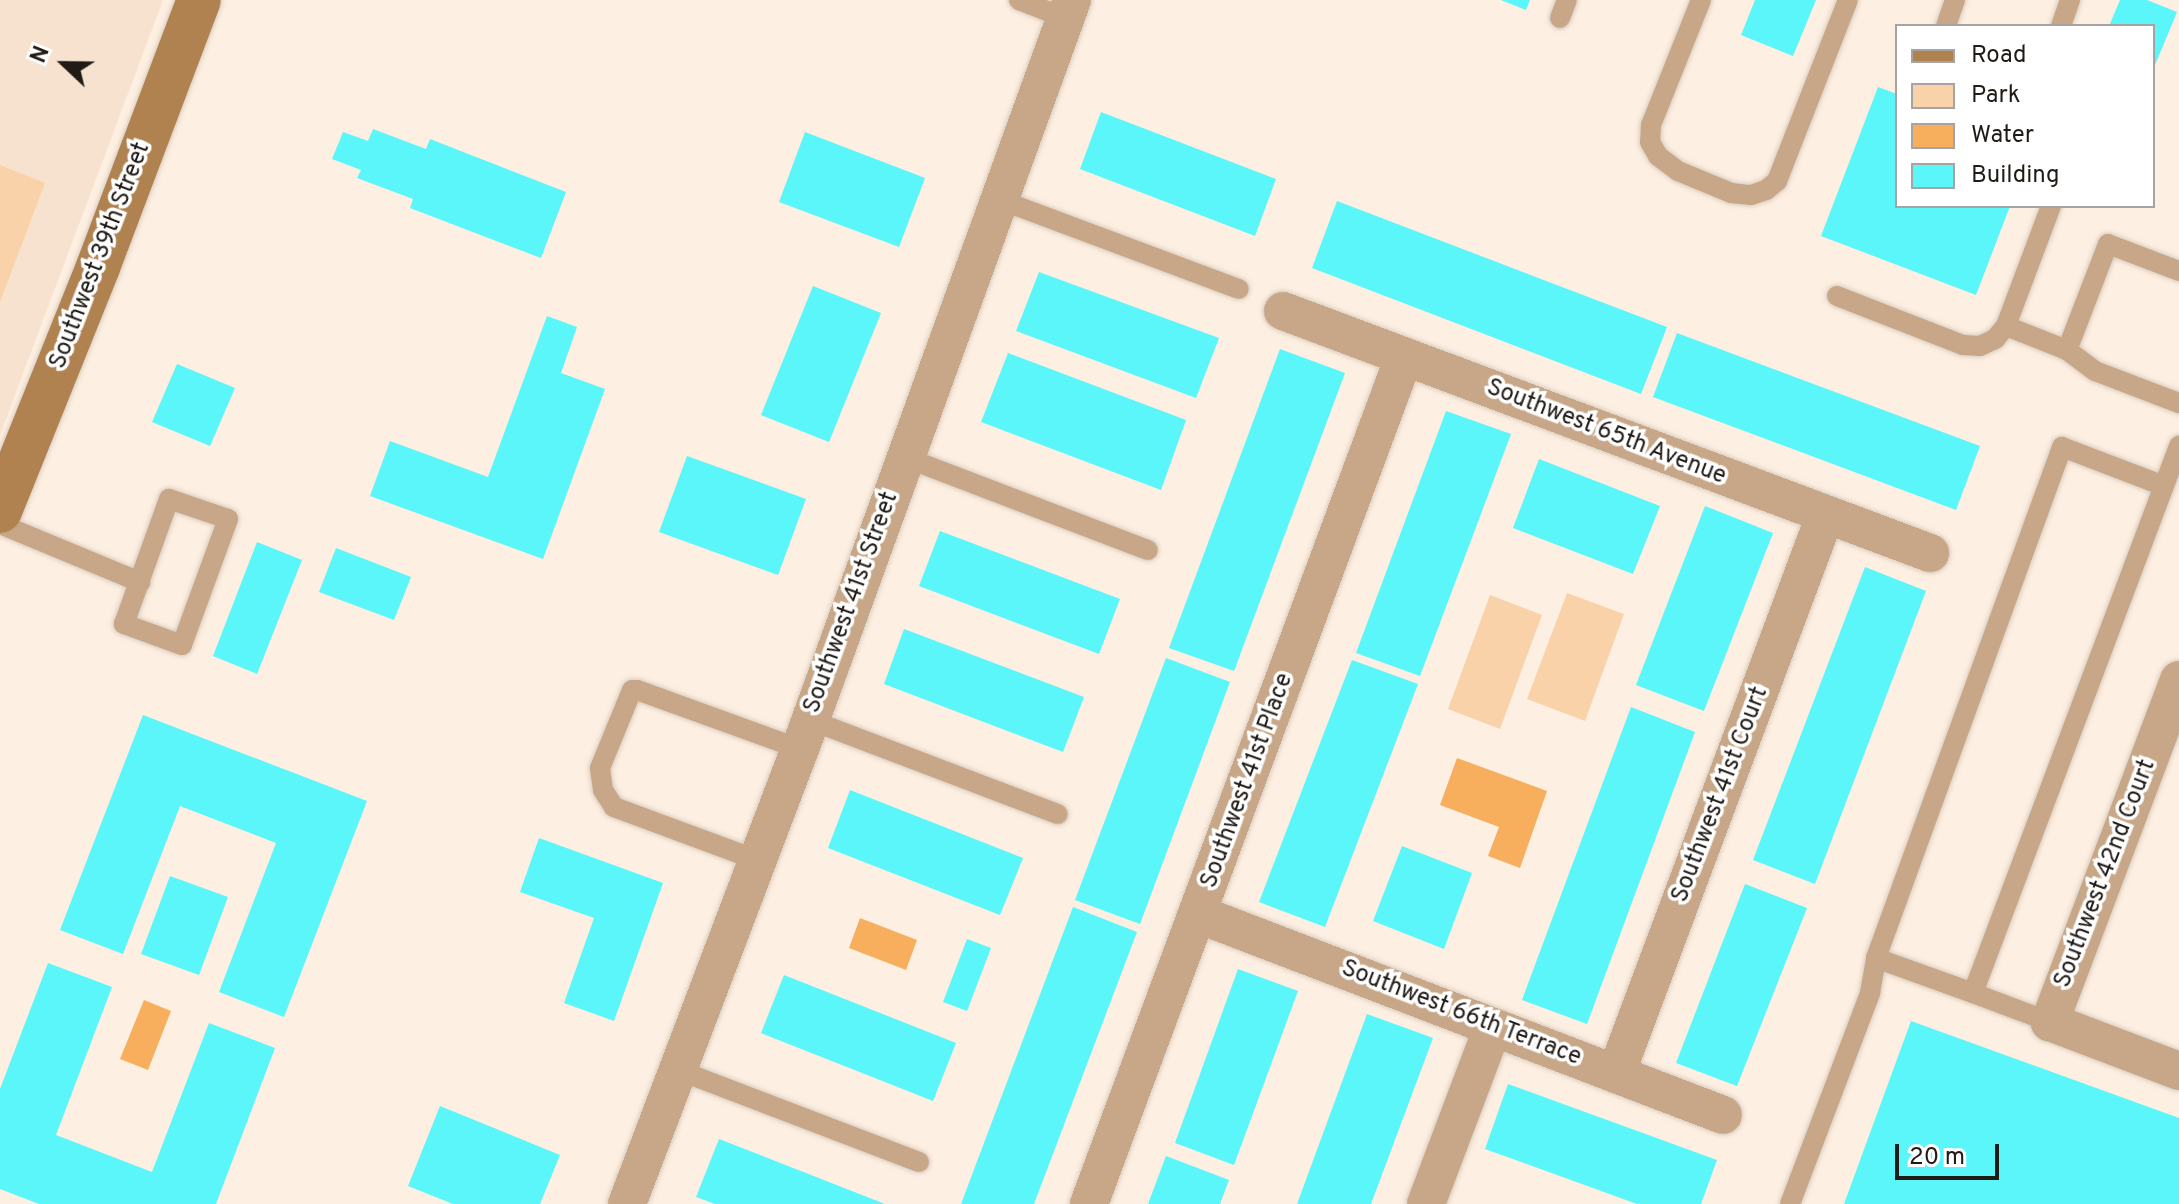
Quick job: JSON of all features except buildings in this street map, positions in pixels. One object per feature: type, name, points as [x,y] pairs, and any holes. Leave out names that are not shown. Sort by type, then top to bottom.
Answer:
[{"type":"street","name":"Southwest 39th Street","points":[[0,511],[98,267],[199,0]]},
{"type":"street","name":"Southwest 41st Street","points":[[627,1204],[805,734],[1068,9]]},
{"type":"street","name":"Southwest 65th Avenue","points":[[1283,311],[1930,553]]},
{"type":"street","name":"Southwest 41st Place","points":[[1089,1204],[1404,357]]},
{"type":"street","name":"Southwest 41st Court","points":[[1616,1074],[1825,516]]},
{"type":"street","name":"Southwest 42nd Court","points":[[2050,1022],[2179,680]]},
{"type":"street","name":"Southwest 66th Terrace","points":[[1198,914],[1723,1115]]},
{"type":"street","points":[[2050,1022],[2179,1071]]},
{"type":"street","points":[[1426,1204],[1493,1027]]},
{"type":"lane","points":[[1019,0],[1068,9]]},
{"type":"lane","points":[[1701,0],[1651,125],[1650,142],[1658,156],[1678,171],[1731,193],[1751,195],[1766,190],[1777,181],[1848,0]]},
{"type":"lane","points":[[1947,24],[1955,0]]},
{"type":"lane","points":[[2062,24],[2070,0]]},
{"type":"lane","points":[[998,199],[1239,289]]},
{"type":"lane","points":[[1837,296],[1963,345],[1980,346],[1995,339],[2006,326],[2050,208]]},
{"type":"lane","points":[[2067,350],[2108,244],[2179,271]]},
{"type":"lane","points":[[2006,326],[2067,350],[2095,371],[2179,403]]},
{"type":"lane","points":[[1790,1204],[1870,993],[1876,958],[2062,447],[2164,486]]},
{"type":"lane","points":[[904,457],[1148,550]]},
{"type":"lane","points":[[1973,993],[2177,457]]},
{"type":"lane","points":[[169,499],[228,519],[182,645],[124,624],[140,582],[169,499]]},
{"type":"lane","points":[[0,524],[140,582]]},
{"type":"lane","points":[[757,860],[614,807],[603,790],[600,768],[632,690],[805,734],[1058,814]]},
{"type":"lane","points":[[1876,958],[2050,1022]]},
{"type":"lane","points":[[678,1070],[919,1162]]},
{"type":"shaded area","points":[[0,0],[163,0],[0,435]]},
{"type":"green space","points":[[0,165],[45,183],[0,302]]},
{"type":"green space","points":[[1567,593],[1624,614],[1585,721],[1527,699]]},
{"type":"green space","points":[[1490,595],[1542,615],[1500,729],[1448,709]]},
{"type":"water","points":[[1457,758],[1547,791],[1520,868],[1488,856],[1499,827],[1440,805]]},
{"type":"water","points":[[860,918],[917,940],[906,970],[849,948]]},
{"type":"water","points":[[144,1000],[171,1011],[148,1070],[120,1059]]}]
